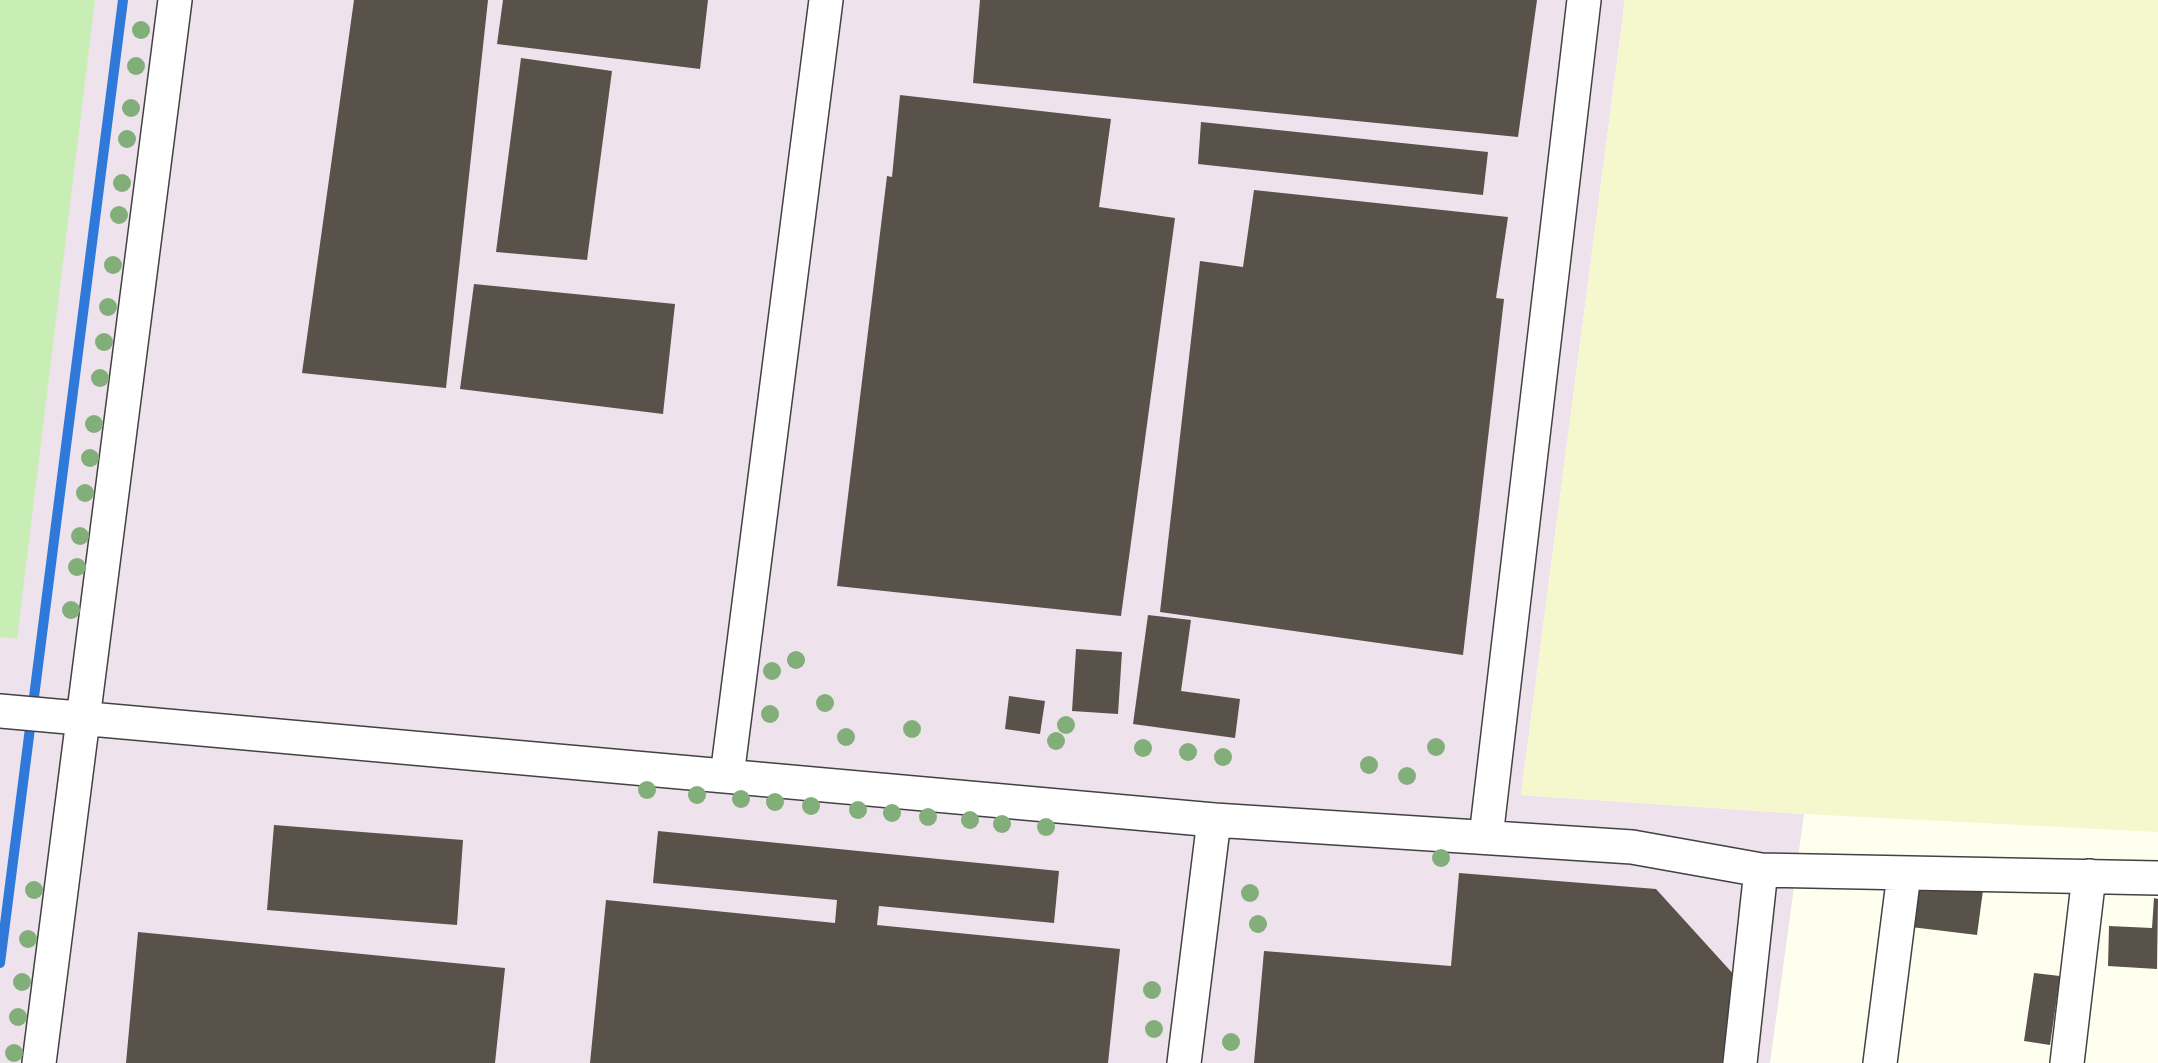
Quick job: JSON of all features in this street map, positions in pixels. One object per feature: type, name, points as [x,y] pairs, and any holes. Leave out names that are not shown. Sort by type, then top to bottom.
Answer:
[{"type":"street","points":[[39,1063],[175,0]]},
{"type":"street","points":[[727,776],[826,0]]},
{"type":"street","points":[[1486,837],[1584,0]]},
{"type":"street","points":[[21,713],[1214,820],[1632,847],[1761,870],[2158,878]]},
{"type":"street","points":[[1184,1063],[1214,820]]},
{"type":"street","points":[[1740,1063],[1761,870]]},
{"type":"street","points":[[1880,1063],[1904,874]]},
{"type":"street","points":[[2067,1063],[2089,876]]},
{"type":"shaded area","points":[[0,0],[1625,0],[1521,795],[1804,814],[1770,1063],[0,1063]]},
{"type":"green space","points":[[0,0],[95,0],[17,639],[0,637]]},
{"type":"green space","points":[[1625,0],[2158,0],[2158,832],[1804,814],[1521,795]]},
{"type":"building","points":[[354,0],[488,0],[446,388],[302,373]]},
{"type":"building","points":[[503,0],[708,0],[700,69],[497,44]]},
{"type":"building","points":[[980,0],[1537,0],[1518,137],[973,83]]},
{"type":"building","points":[[521,58],[612,71],[587,260],[496,252]]},
{"type":"building","points":[[900,95],[1111,119],[1099,207],[1175,218],[1121,616],[837,586],[887,176],[892,177]]},
{"type":"building","points":[[1201,122],[1488,152],[1483,195],[1198,164]]},
{"type":"building","points":[[1254,190],[1508,217],[1496,298],[1504,299],[1463,655],[1160,612],[1200,261],[1243,267]]},
{"type":"building","points":[[474,284],[675,304],[663,414],[460,389]]},
{"type":"building","points":[[1148,615],[1191,620],[1181,691],[1240,699],[1235,738],[1133,724]]},
{"type":"building","points":[[1076,649],[1122,652],[1118,714],[1072,711]]},
{"type":"building","points":[[1009,696],[1045,701],[1040,734],[1005,729]]},
{"type":"building","points":[[274,825],[463,840],[457,925],[267,910]]},
{"type":"building","points":[[658,831],[1059,871],[1054,923],[879,906],[877,925],[1120,949],[1108,1063],[590,1063],[606,900],[835,923],[837,900],[653,883]]},
{"type":"building","points":[[1459,873],[1656,889],[1736,977],[1729,1063],[1254,1063],[1264,951],[1451,966]]},
{"type":"building","points":[[1932,880],[1984,883],[1977,935],[1911,927],[1914,895]]},
{"type":"building","points":[[2154,898],[2158,899],[2157,969],[2108,966],[2109,926],[2152,928]]},
{"type":"building","points":[[138,932],[505,968],[495,1063],[126,1063]]},
{"type":"building","points":[[2034,973],[2060,976],[2050,1045],[2024,1041]]},
{"type":"waterway","points":[[0,963],[123,0]]}]
